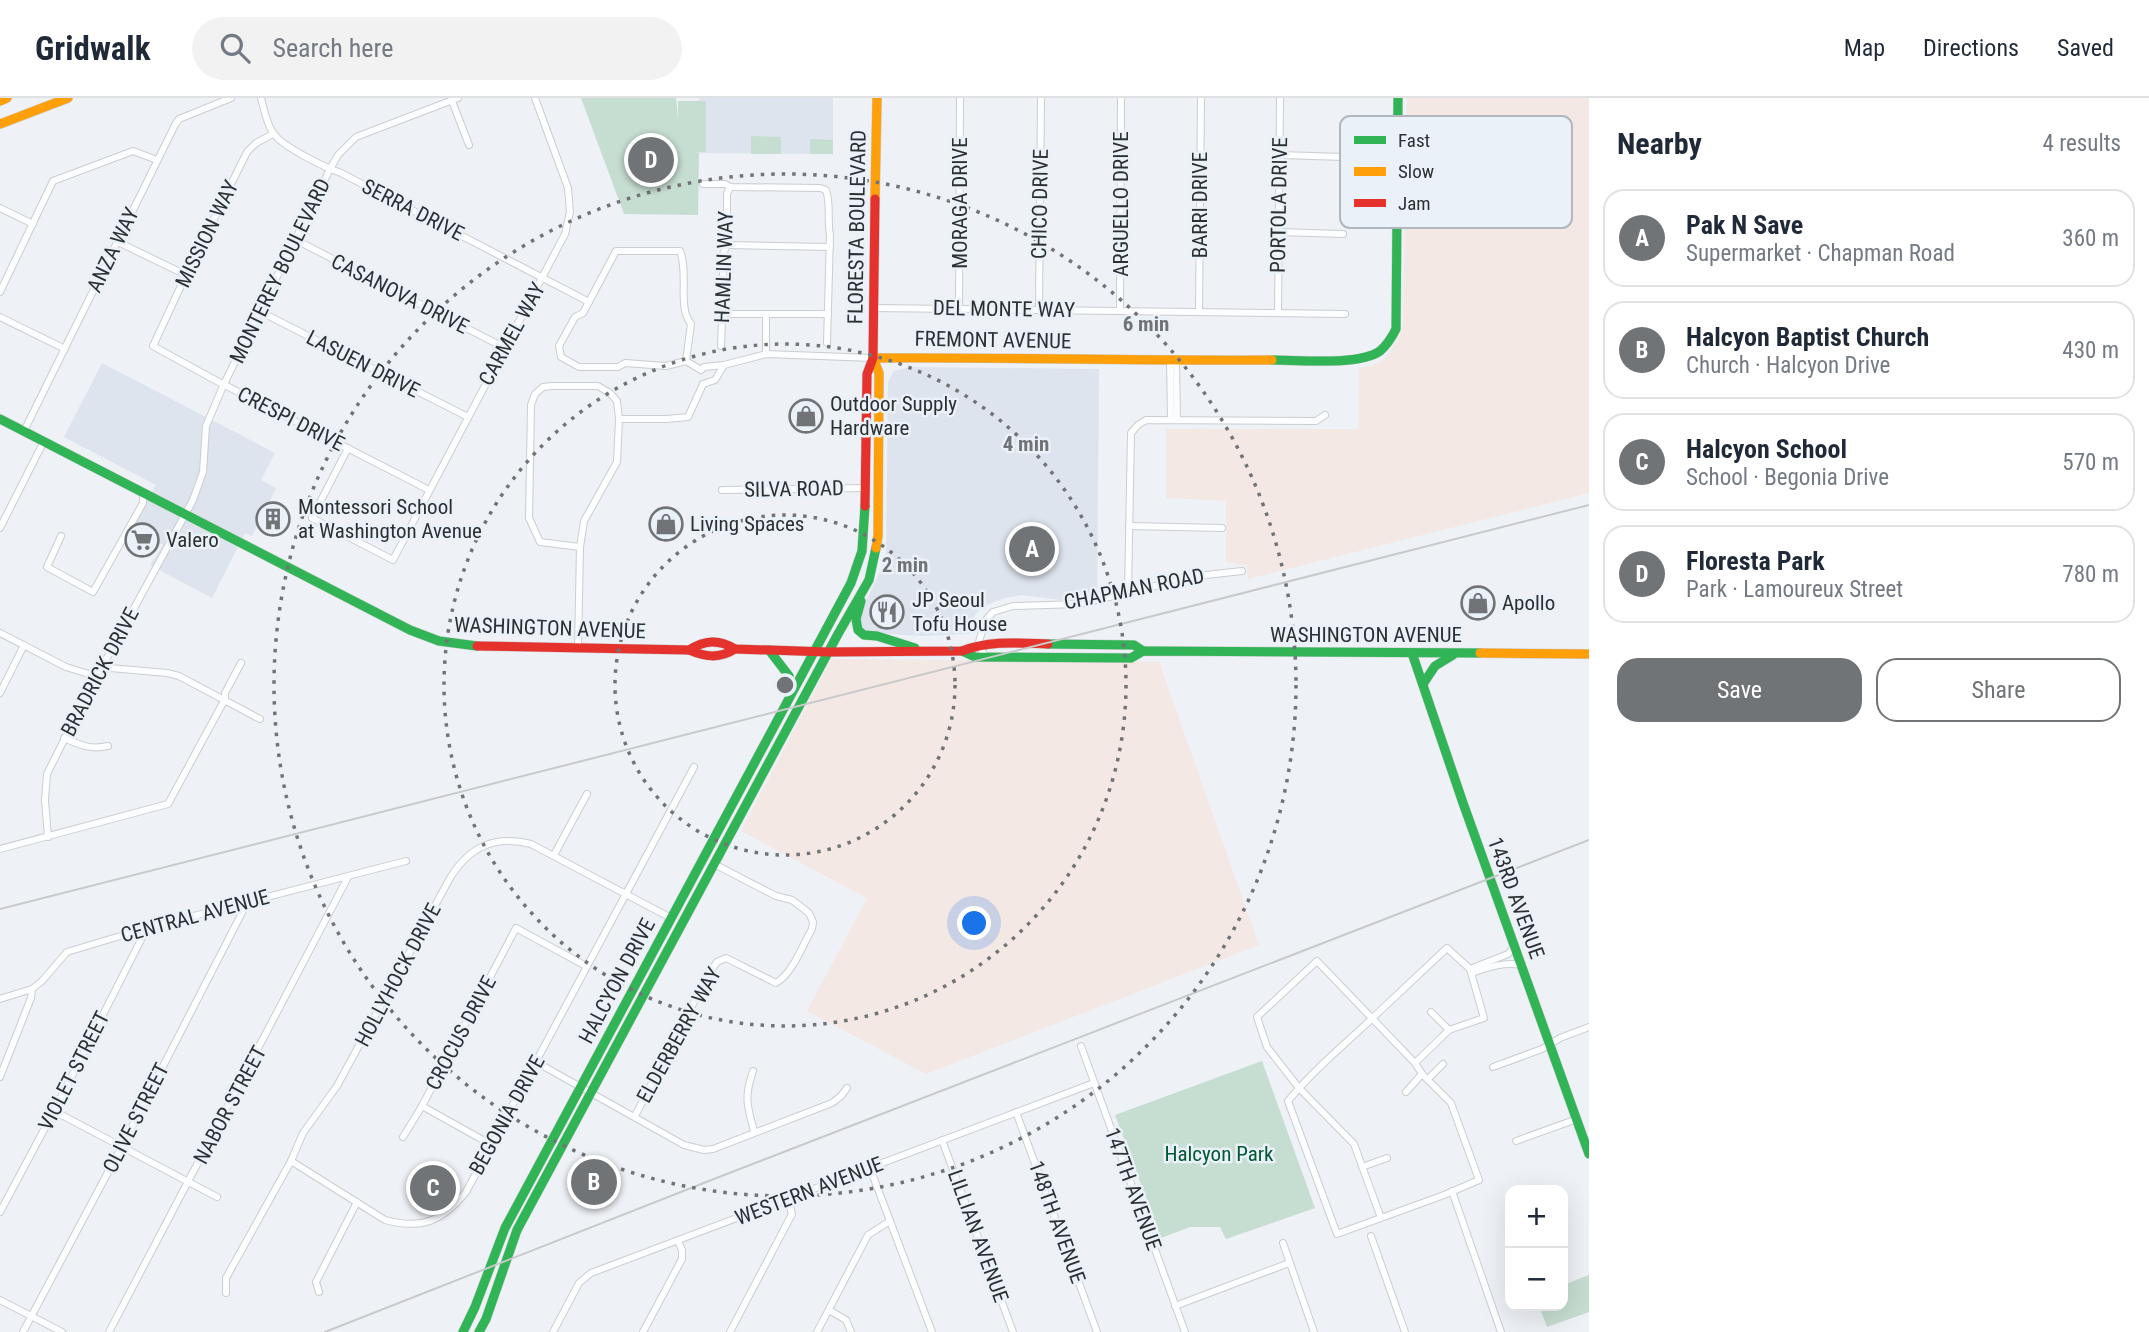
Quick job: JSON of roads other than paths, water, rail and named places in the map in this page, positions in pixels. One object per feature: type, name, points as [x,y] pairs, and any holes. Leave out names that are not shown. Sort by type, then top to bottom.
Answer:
[{"type":"main road","points":[[0,101],[7,98]]},
{"type":"main road","points":[[2,124],[68,98]]},
{"type":"main road","name":"FLORESTA BOULEVARD","points":[[815,652],[855,573],[864,537],[867,374],[873,358],[877,98]]},
{"type":"main road","name":"FREMONT AVENUE","points":[[1398,98],[1398,116]]},
{"type":"main road","name":"FREMONT AVENUE","points":[[873,358],[1350,360],[1371,357],[1388,345],[1396,329],[1397,228]]},
{"type":"main road","name":"FLORESTA BOULEVARD","points":[[828,652],[869,580],[878,536],[879,373],[873,358]]},
{"type":"main road","name":"WASHINGTON AVENUE","points":[[0,419],[410,630],[439,641],[496,648],[689,650],[700,656],[725,656],[735,649]]},
{"type":"main road","points":[[869,580],[858,609],[858,629],[864,635],[877,636],[926,651]]},
{"type":"main road","name":"WASHINGTON AVENUE","points":[[689,650],[700,641],[726,642],[735,649],[815,652],[962,651],[994,643],[1134,645],[1143,651]]},
{"type":"main road","points":[[769,650],[789,676],[789,697]]},
{"type":"main road","name":"WASHINGTON AVENUE","points":[[962,651],[975,657],[1131,658],[1143,651],[1589,654]]},
{"type":"main road","name":"HALCYON DRIVE","points":[[463,1332],[505,1228],[815,652]]},
{"type":"main road","name":"HALCYON DRIVE","points":[[479,1332],[517,1230],[828,652]]},
{"type":"main road","name":"143RD AVENUE","points":[[1412,653],[1589,1154]]},
{"type":"main road","points":[[1423,684],[1432,669],[1442,660],[1461,653]]},
{"type":"main road","points":[[534,1173],[535,1196]]},
{"type":"street","name":"ANZA WAY","points":[[24,431],[179,119],[231,98]]},
{"type":"street","points":[[261,98],[274,134]]},
{"type":"street","name":"CARMEL WAY","points":[[348,448],[312,518],[393,560],[565,234],[570,212],[568,188],[535,98]]},
{"type":"street","name":"MORAGA DRIVE","points":[[959,308],[960,98]]},
{"type":"street","name":"CHICO DRIVE","points":[[1039,309],[1041,98]]},
{"type":"street","name":"ARGUELLO DRIVE","points":[[1120,310],[1121,98]]},
{"type":"street","name":"BARRI DRIVE","points":[[1199,311],[1201,98]]},
{"type":"street","name":"PORTOLA DRIVE","points":[[1278,313],[1280,98]]},
{"type":"street","points":[[455,99],[469,145]]},
{"type":"street","name":"MONTEREY BOULEVARD","points":[[185,515],[203,472],[206,426],[259,311],[338,155],[356,137],[455,99]]},
{"type":"street","name":"SERRA DRIVE","points":[[274,134],[330,169],[589,302]]},
{"type":"street","name":"MISSION WAY","points":[[153,346],[247,152],[256,143],[274,134]]},
{"type":"street","points":[[0,292],[53,181],[133,151],[157,159]]},
{"type":"street","points":[[1280,155],[1340,157]]},
{"type":"street","points":[[703,184],[826,190],[830,247],[827,343]]},
{"type":"street","name":"HAMLIN WAY","points":[[721,346],[722,319],[726,312],[723,306],[723,254],[727,245],[727,194],[730,187]]},
{"type":"street","points":[[0,208],[33,224]]},
{"type":"street","points":[[1279,232],[1343,234]]},
{"type":"street","name":"CASANOVA DRIVE","points":[[296,240],[505,348]]},
{"type":"street","points":[[118,242],[186,275]]},
{"type":"street","points":[[727,245],[830,247]]},
{"type":"street","points":[[686,361],[691,324],[684,317],[684,262],[680,251],[616,251],[583,313],[575,317],[559,346],[561,356],[579,367],[618,367],[625,363],[666,366],[686,361],[701,370],[699,379],[703,384]]},
{"type":"street","name":"DEL MONTE WAY","points":[[874,308],[1345,314]]},
{"type":"street","name":"LASUEN DRIVE","points":[[259,311],[468,417]]},
{"type":"street","points":[[726,312],[828,314]]},
{"type":"street","points":[[766,314],[766,354]]},
{"type":"street","points":[[0,317],[65,349]]},
{"type":"street","name":"CRESPI DRIVE","points":[[153,346],[429,490]]},
{"type":"street","name":"FREMONT AVENUE","points":[[701,370],[704,367],[724,365],[766,354],[873,358]]},
{"type":"street","points":[[1173,360],[1174,419]]},
{"type":"street","points":[[619,418],[666,419],[688,416],[703,384],[715,380],[724,365]]},
{"type":"street","points":[[578,649],[580,547],[584,521],[617,461],[617,401],[598,386],[543,387],[535,394],[531,405],[529,518],[540,542],[580,547]]},
{"type":"street","points":[[1128,592],[1131,433],[1138,425],[1146,421],[1174,419],[1316,421],[1325,415]]},
{"type":"street","points":[[0,528],[44,441]]},
{"type":"street","name":"SILVA ROAD","points":[[722,490],[865,488]]},
{"type":"street","points":[[61,536],[47,567],[93,592],[143,503],[143,493]]},
{"type":"street","name":"BRADRICK DRIVE","points":[[48,837],[45,800],[47,774],[185,515]]},
{"type":"street","points":[[1129,526],[1222,528]]},
{"type":"street","name":"CHAPMAN ROAD","points":[[978,645],[985,621],[993,612],[1013,606],[1079,604],[1197,576],[1242,570]]},
{"type":"street","points":[[0,633],[66,667],[92,675],[110,668],[179,676],[260,719]]},
{"type":"street","points":[[0,693],[24,645]]},
{"type":"street","points":[[978,645],[986,657]]},
{"type":"street","points":[[0,849],[167,804],[225,699],[225,693],[241,663]]},
{"type":"street","points":[[64,738],[96,749],[108,746]]},
{"type":"street","name":"BEGONIA DRIVE","points":[[290,1161],[384,1220],[399,1224],[416,1224],[436,1219],[454,1206],[466,1192],[694,767]]},
{"type":"street","points":[[554,855],[587,794]]},
{"type":"street","name":"HOLLYHOCK DRIVE","points":[[226,1293],[226,1278],[311,1120],[337,1086],[457,867],[476,849],[506,840],[531,844],[671,918]]},
{"type":"street","name":"CENTRAL AVENUE","points":[[0,999],[32,989],[67,952],[406,861]]},
{"type":"street","name":"ELDERBERRY WAY","points":[[635,1116],[717,962],[726,958],[776,984],[788,972],[812,929],[813,922],[809,912],[792,900],[776,896],[714,864]]},
{"type":"street","name":"NABOR STREET","points":[[109,1332],[348,877]]},
{"type":"street","name":"OLIVE STREET","points":[[23,1332],[247,903]]},
{"type":"street","name":"CROCUS DRIVE","points":[[403,1137],[516,928],[586,966]]},
{"type":"street","name":"VIOLET STREET","points":[[0,1212],[147,929]]},
{"type":"street","points":[[1471,971],[1508,954],[1515,945]]},
{"type":"street","points":[[1381,1218],[1354,1144],[1299,1088],[1268,1048],[1257,1017],[1317,961],[1372,1019],[1415,1063],[1453,1107],[1479,1180],[1381,1218],[1337,1234],[1288,1101],[1299,1088],[1372,1019],[1447,948],[1471,971],[1484,1018],[1449,1030],[1415,1063]]},
{"type":"street","points":[[1471,971],[1504,964],[1522,965]]},
{"type":"street","points":[[0,1077],[31,998],[32,989]]},
{"type":"street","points":[[1431,1012],[1449,1030]]},
{"type":"street","points":[[1493,1067],[1589,1027]]},
{"type":"street","name":"147TH AVENUE","points":[[1081,1046],[1185,1332]]},
{"type":"street","points":[[536,1062],[684,1144],[704,1150],[713,1149],[832,1102],[847,1088]]},
{"type":"street","points":[[1406,1092],[1443,1064]]},
{"type":"street","points":[[753,1071],[747,1088],[747,1107],[754,1131]]},
{"type":"street","name":"WESTERN AVENUE","points":[[553,1332],[579,1283],[587,1275],[1094,1083]]},
{"type":"street","points":[[422,1106],[490,1143]]},
{"type":"street","points":[[54,1111],[217,1196]]},
{"type":"street","name":"148TH AVENUE","points":[[1016,1112],[1097,1332]]},
{"type":"street","points":[[1516,1141],[1577,1119]]},
{"type":"street","name":"LILLIAN AVENUE","points":[[942,1140],[1013,1332]]},
{"type":"street","points":[[1362,1167],[1387,1158]]},
{"type":"street","points":[[870,1168],[932,1332]]},
{"type":"street","points":[[1452,1191],[1501,1332]]},
{"type":"street","points":[[730,1332],[792,1214],[788,1198]]},
{"type":"street","points":[[319,1292],[316,1282],[357,1202]]},
{"type":"street","points":[[817,1332],[868,1235],[890,1221]]},
{"type":"street","points":[[1371,1236],[1405,1332]]},
{"type":"street","points":[[643,1332],[682,1259],[678,1241]]},
{"type":"street","points":[[1283,1243],[1314,1332]]},
{"type":"street","points":[[1175,1306],[1289,1263]]},
{"type":"street","points":[[0,1300],[62,1332]]},
{"type":"street","points":[[829,1310],[846,1320],[851,1332]]},
{"type":"railway","points":[[0,909],[1589,505]]},
{"type":"railway","points":[[325,1332],[1589,840]]},
{"type":"place","name":"Floresta Park","points":[[651,160]]},
{"type":"place","name":"Outdoor Supply Hardware","points":[[806,416]]},
{"type":"place","name":"Montessori School at Washington Avenue","points":[[273,519]]},
{"type":"place","name":"Living Spaces","points":[[666,524]]},
{"type":"place","name":"Valero","points":[[142,540]]},
{"type":"place","name":"Pak N Save","points":[[1032,549]]},
{"type":"place","name":"Apollo","points":[[1478,603]]},
{"type":"place","name":"JP Seoul Tofu House","points":[[887,612]]},
{"type":"place","name":"Halcyon Baptist Church","points":[[594,1182]]},
{"type":"place","name":"Halcyon School","points":[[433,1188]]},
{"type":"park label","name":"Halcyon Park","points":[[1219,1154]]}]
